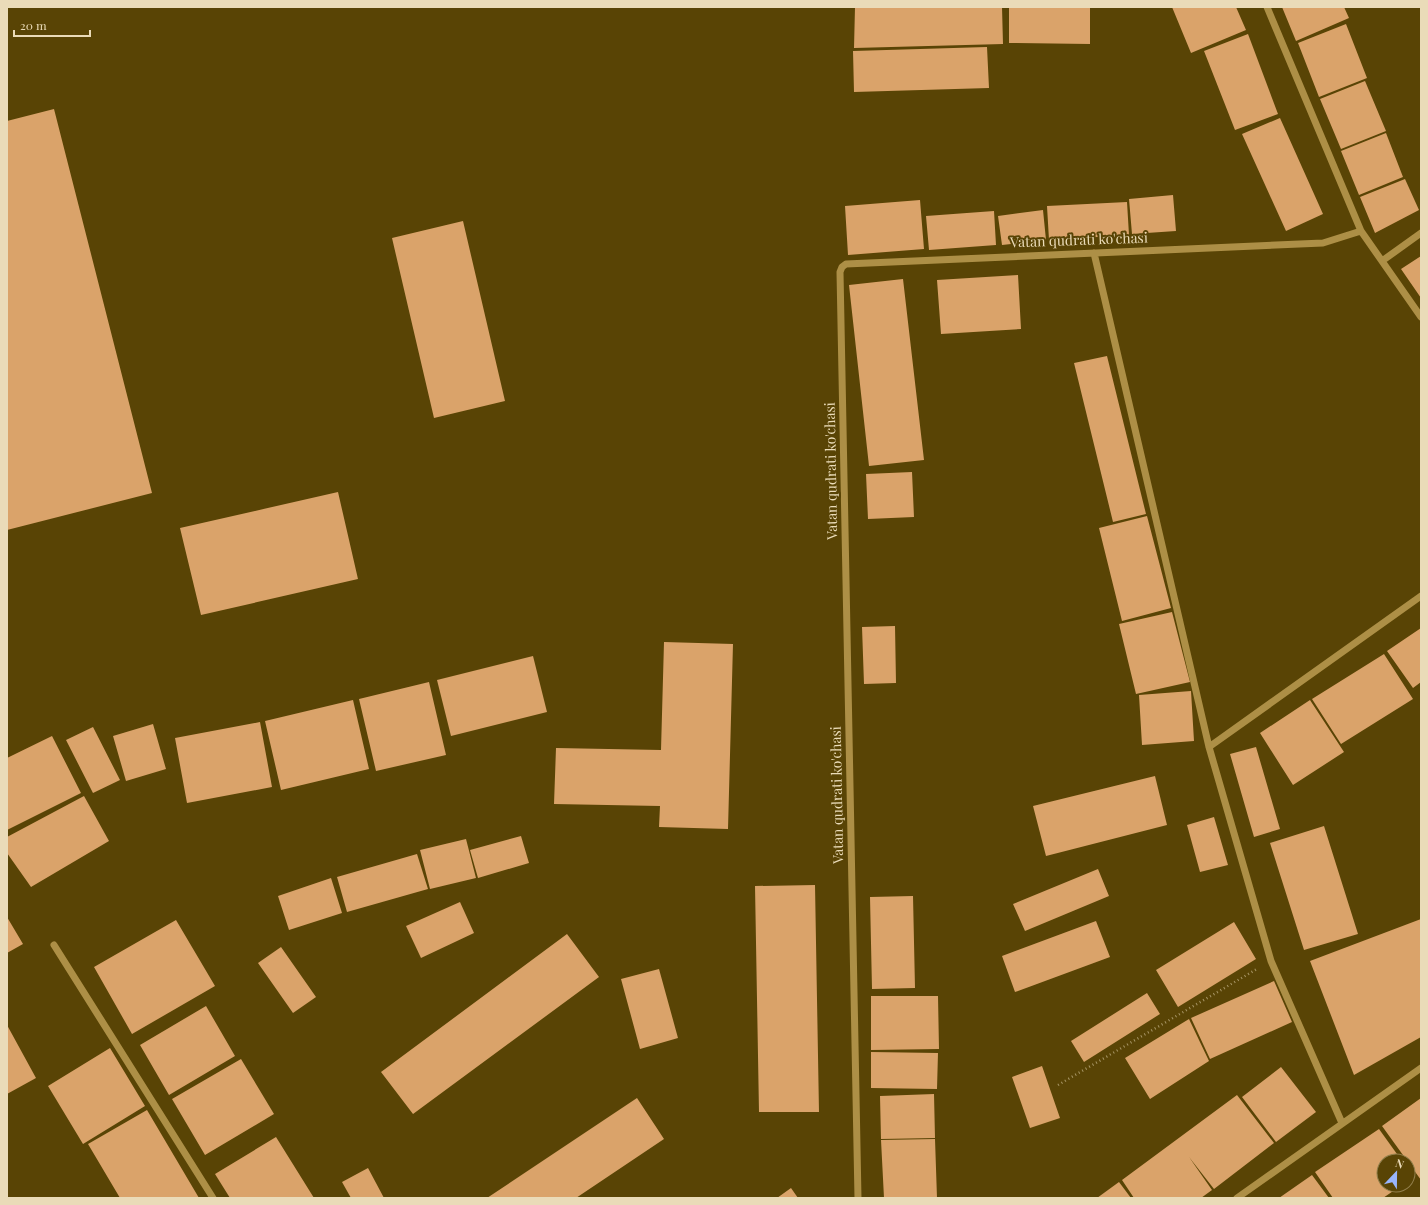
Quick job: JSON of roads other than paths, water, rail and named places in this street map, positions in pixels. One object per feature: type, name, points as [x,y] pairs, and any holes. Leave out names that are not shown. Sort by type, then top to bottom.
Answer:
[{"type":"street","points":[[1267,7],[1361,231],[1421,317]]},
{"type":"street","name":"Vatan qudrati ko'chasi","points":[[858,1198],[840,272],[842,267],[846,264],[1322,243],[1361,231]]},
{"type":"street","points":[[1382,261],[1421,233]]},
{"type":"street","points":[[1094,253],[1209,747],[1271,961],[1342,1123]]},
{"type":"street","points":[[1209,747],[1421,596]]},
{"type":"street","points":[[54,945],[213,1198]]},
{"type":"street","points":[[1237,1198],[1421,1068]]}]
